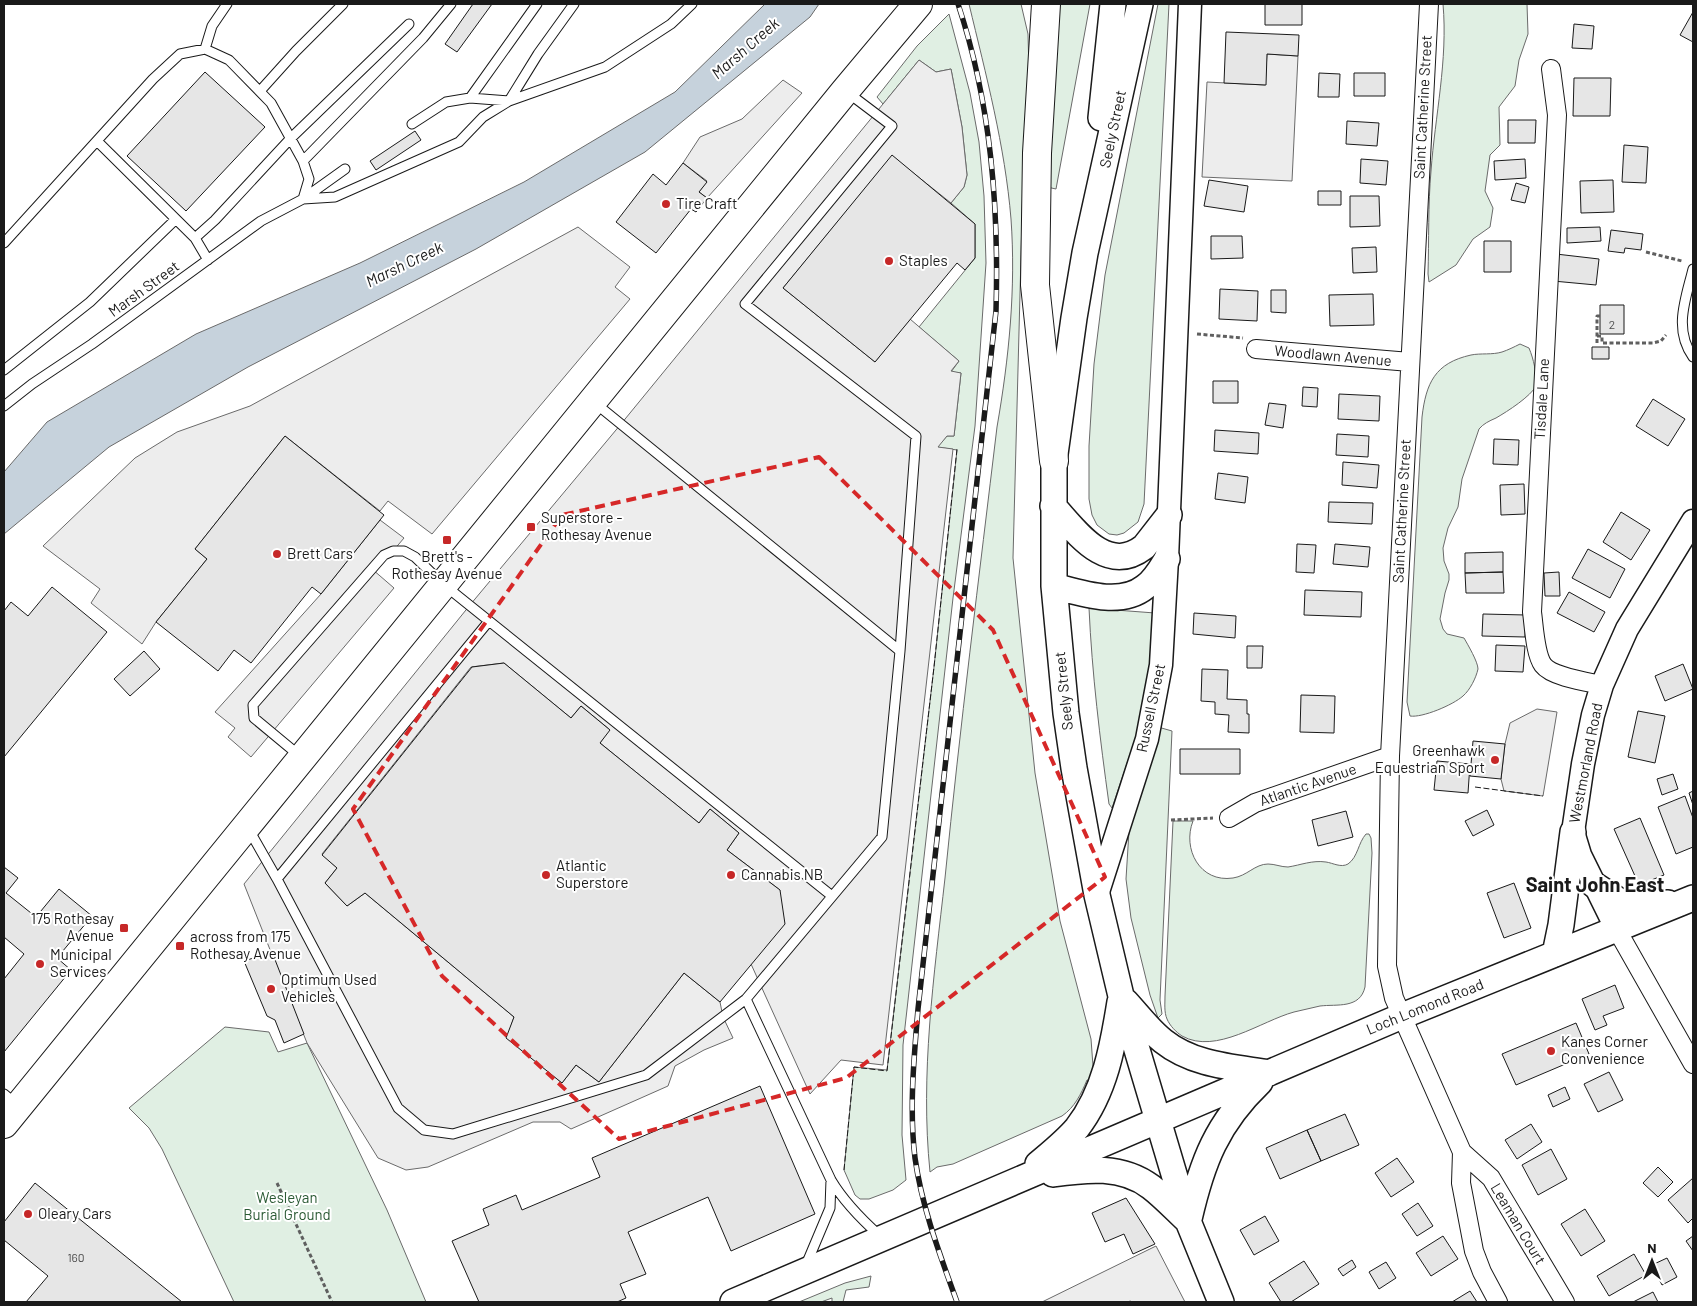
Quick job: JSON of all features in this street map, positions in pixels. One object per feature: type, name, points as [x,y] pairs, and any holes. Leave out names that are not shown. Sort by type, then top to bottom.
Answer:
[{"type":"main road","points":[[9,1107],[246,826],[918,4]]},
{"type":"main road","points":[[1038,4],[1044,37]]},
{"type":"main road","points":[[1046,4],[1037,153],[1035,285],[1054,461]]},
{"type":"main road","name":"Seely Street","points":[[1085,253],[1113,4]]},
{"type":"main road","name":"Seely Street","points":[[1140,4],[1085,253],[1074,318],[1054,461],[1054,586],[1067,722],[1097,894],[1121,996],[1188,1221],[1221,1302]]},
{"type":"main road","points":[[1054,506],[1095,550],[1112,556],[1129,554],[1144,547],[1169,515]]},
{"type":"main road","points":[[1054,586],[1097,596],[1130,594],[1138,592],[1152,581],[1167,559]]},
{"type":"main road","points":[[1555,954],[1565,898],[1572,832]]},
{"type":"main road","points":[[1593,884],[1619,901],[1642,905],[1689,900]]},
{"type":"main road","name":"Loch Lomond Road","points":[[1021,1179],[1402,1016],[1689,900]]},
{"type":"main road","points":[[1121,996],[1163,1041],[1183,1054],[1202,1062],[1269,1073]]},
{"type":"main road","points":[[1021,1179],[1076,1129],[1089,1110],[1100,1086],[1112,1050],[1121,996]]},
{"type":"main road","points":[[733,1302],[1021,1179],[1084,1170],[1112,1170],[1150,1186],[1188,1221],[1203,1166],[1222,1127],[1240,1102],[1269,1073]]},
{"type":"street","name":"Russell Street","points":[[1097,894],[1147,739],[1161,665],[1190,4]]},
{"type":"street","name":"Saint Catherine Street","points":[[1402,1016],[1394,998],[1387,966],[1390,756],[1429,4]]},
{"type":"street","name":"Tisdale Lane","points":[[1551,69],[1557,115],[1532,612],[1538,651],[1545,668],[1554,673],[1602,685]]},
{"type":"street","name":"Woodlawn Avenue","points":[[1256,349],[1410,362]]},
{"type":"street","name":"Westmorland Road","points":[[1617,930],[1593,884],[1572,832],[1588,739],[1602,685],[1627,629],[1693,521]]},
{"type":"street","name":"Atlantic Avenue","points":[[1229,818],[1255,803],[1390,756]]},
{"type":"street","points":[[1617,930],[1693,1064]]},
{"type":"street","name":"Leaman Court","points":[[1402,1016],[1462,1152],[1491,1178],[1565,1302]]},
{"type":"street","name":"Leaman Court","points":[[1462,1152],[1461,1183],[1474,1251],[1485,1279],[1498,1302]]},
{"type":"lane","points":[[205,49],[212,26],[227,4]]},
{"type":"lane","points":[[260,91],[296,51],[344,4]]},
{"type":"lane","points":[[303,160],[422,38],[452,4]]},
{"type":"lane","points":[[470,98],[537,4]]},
{"type":"lane","points":[[509,101],[538,54],[574,4]]},
{"type":"lane","points":[[4,243],[153,79],[180,54],[205,49],[229,60],[272,103],[303,160],[309,179],[303,198],[335,197],[458,142],[483,117],[509,101],[606,67],[671,24],[692,4]]},
{"type":"lane","points":[[195,238],[215,220],[291,138],[409,24]]},
{"type":"lane","points":[[246,826],[277,879],[398,1108],[424,1130],[454,1134],[646,1075],[746,1000],[882,837],[900,651],[916,436],[745,304],[892,126],[845,91]]},
{"type":"lane","points":[[412,124],[446,102],[470,98],[509,101]]},
{"type":"lane","points":[[97,141],[195,238],[208,260]]},
{"type":"lane","name":"Marsh Street","points":[[4,406],[261,221],[303,198],[346,169]]},
{"type":"lane","points":[[4,370],[90,302],[176,219]]},
{"type":"lane","points":[[1693,269],[1681,326],[1685,343],[1693,357]]},
{"type":"lane","points":[[593,401],[900,651]]},
{"type":"lane","points":[[302,758],[254,718],[253,704],[384,555],[393,551],[404,551],[414,557],[443,584],[832,896]]},
{"type":"lane","points":[[277,879],[489,621]]},
{"type":"lane","points":[[746,1000],[831,1180],[840,1195],[883,1238]]},
{"type":"lane","points":[[802,1273],[830,1208],[831,1180]]},
{"type":"path","points":[[1646,252],[1684,261]]},
{"type":"path","points":[[1597,343],[1597,316],[1600,316]]},
{"type":"path","points":[[1203,335],[1247,338],[1256,349]]},
{"type":"path","points":[[1597,336],[1602,336],[1602,343],[1653,343],[1661,341],[1666,335]]},
{"type":"path","points":[[1171,820],[1229,818]]},
{"type":"path","points":[[277,1183],[332,1302]]},
{"type":"highlighted area","points":[[819,457],[993,630],[1105,877],[846,1078],[619,1139],[442,976],[353,809],[562,515]]},
{"type":"green space","points":[[969,4],[1021,4],[1028,34],[1029,73],[1024,143],[1013,558],[1035,773],[1060,921],[1091,1039],[1093,1066],[1091,1081],[1087,1080],[1074,1104],[1062,1116],[953,1164],[937,1167],[930,1172],[927,1135],[927,1062],[933,988],[970,652],[1008,349],[1013,271],[1011,219],[1004,165],[994,111]]},
{"type":"green space","points":[[1051,4],[1090,4],[1056,189],[1047,187]]},
{"type":"green space","points":[[1158,4],[1169,4],[1144,504],[1138,522],[1124,533],[1117,535],[1109,534],[1097,525],[1092,515],[1089,499],[1089,446],[1094,364],[1105,275]]},
{"type":"green space","points":[[1443,4],[1527,4],[1528,34],[1519,60],[1515,86],[1499,107],[1500,145],[1490,155],[1485,191],[1493,208],[1490,227],[1473,239],[1456,265],[1429,282],[1430,184],[1444,46]]},
{"type":"green space","points":[[949,14],[970,93],[979,142],[984,196],[986,263],[975,426],[953,598],[903,1045],[902,1135],[906,1180],[893,1190],[869,1199],[860,1199],[855,1195],[844,1170],[854,1067],[887,1070],[957,450],[937,447],[947,436],[954,436],[961,373],[951,372],[959,361],[919,327],[975,258],[975,224],[951,203],[964,187],[967,175],[962,127],[951,69],[936,72],[919,60],[883,104],[877,97],[917,46]]},
{"type":"green space","points":[[1520,344],[1529,348],[1535,366],[1537,385],[1534,390],[1518,403],[1479,429],[1462,479],[1458,507],[1448,528],[1443,548],[1449,580],[1440,619],[1443,629],[1447,634],[1464,638],[1478,669],[1468,691],[1458,700],[1429,713],[1410,716],[1407,702],[1422,417],[1426,394],[1434,376],[1449,363],[1471,355],[1502,352]]},
{"type":"green space","points":[[1089,608],[1155,613],[1153,650],[1143,716],[1112,808],[1109,804],[1100,731]]},
{"type":"green space","points":[[1158,727],[1172,731],[1160,1000],[1162,1014],[1158,1018],[1150,995],[1131,918],[1126,879],[1129,831]]},
{"type":"green space","points":[[1173,821],[1193,821],[1190,842],[1196,862],[1203,870],[1221,878],[1238,877],[1259,866],[1268,864],[1288,867],[1311,862],[1345,865],[1354,858],[1366,834],[1369,834],[1372,853],[1365,987],[1358,999],[1347,1004],[1320,1006],[1294,1012],[1224,1039],[1209,1042],[1195,1041],[1175,1031],[1165,1014]]},
{"type":"green space","name":"Wesleyan Burial Ground","points":[[225,1027],[269,1032],[278,1052],[307,1043],[387,1210],[426,1302],[234,1302],[162,1149],[149,1128],[129,1108]]},
{"type":"green space","points":[[871,1276],[869,1287],[846,1290],[843,1302],[832,1302],[832,1298],[821,1302],[799,1302],[845,1283]]},
{"type":"shaded area","points":[[1267,54],[1298,56],[1292,181],[1202,177],[1207,82],[1265,85]]},
{"type":"shaded area","points":[[919,60],[936,72],[951,69],[962,127],[967,175],[964,187],[951,203],[892,156],[783,288],[875,362],[910,319],[959,361],[951,371],[961,373],[954,436],[947,436],[938,447],[953,449],[883,1065],[841,1060],[810,1094],[751,964],[780,890],[727,850],[739,833],[710,809],[699,823],[600,743],[609,729],[581,706],[571,718],[504,663],[471,667],[322,854],[337,868],[325,883],[347,906],[365,893],[514,1017],[507,1038],[562,1083],[576,1065],[599,1082],[684,973],[720,1002],[723,1017],[733,1038],[704,1050],[675,1066],[668,1086],[571,1129],[560,1122],[533,1122],[428,1167],[406,1170],[378,1158],[307,1043],[244,884],[470,605]]},
{"type":"shaded area","points":[[783,80],[802,93],[707,198],[699,192],[707,181],[683,163],[700,137],[742,119]]},
{"type":"shaded area","points":[[578,227],[630,267],[615,287],[630,299],[432,534],[388,501],[380,511],[285,436],[195,549],[207,559],[156,622],[142,644],[91,603],[100,589],[43,546],[135,458],[177,432],[250,406]]},
{"type":"shaded area","points":[[380,520],[404,538],[393,551],[372,569],[394,588],[251,757],[228,737],[235,728],[215,712],[321,594]]},
{"type":"shaded area","points":[[1537,709],[1557,712],[1543,796],[1504,791],[1501,779],[1505,744],[1510,723]]},
{"type":"shaded area","points":[[1156,1246],[1185,1302],[1042,1302]]},
{"type":"water","name":"Marsh Creek","points":[[765,4],[819,4],[810,17],[645,152],[476,249],[248,367],[109,447],[4,534],[4,472],[47,422],[196,334],[360,263],[524,182],[675,92]]},
{"type":"building","points":[[473,4],[492,4],[457,52],[445,44]]},
{"type":"building","points":[[1265,4],[1302,4],[1302,25],[1265,25]]},
{"type":"building","points":[[1693,12],[1693,42],[1680,35]]},
{"type":"building","points":[[1574,24],[1594,26],[1592,49],[1572,48]]},
{"type":"building","points":[[1226,32],[1299,35],[1298,56],[1267,54],[1266,85],[1224,83]]},
{"type":"building","points":[[205,72],[265,127],[186,211],[127,156]]},
{"type":"building","points":[[1319,73],[1340,74],[1339,97],[1318,97]]},
{"type":"building","points":[[1354,73],[1385,73],[1385,96],[1354,96]]},
{"type":"building","points":[[1574,78],[1611,78],[1610,116],[1573,116]]},
{"type":"building","points":[[1508,120],[1536,120],[1535,143],[1508,143]]},
{"type":"building","points":[[1347,121],[1379,123],[1377,146],[1346,144]]},
{"type":"building","points":[[415,131],[421,140],[376,170],[370,161]]},
{"type":"building","points":[[1624,145],[1648,147],[1646,183],[1622,182]]},
{"type":"building","name":"Staples","points":[[892,155],[975,224],[975,258],[965,270],[957,263],[875,362],[783,288]]},
{"type":"building","points":[[1361,159],[1388,161],[1386,185],[1360,183]]},
{"type":"building","points":[[1525,159],[1526,178],[1495,180],[1494,161]]},
{"type":"building","name":"Tire Craft","points":[[683,163],[707,182],[699,192],[707,198],[696,212],[691,209],[656,253],[616,222],[653,174],[666,185]]},
{"type":"building","points":[[1209,180],[1248,186],[1244,212],[1204,206]]},
{"type":"building","points":[[1613,180],[1614,212],[1581,213],[1580,181]]},
{"type":"building","points":[[1516,183],[1529,187],[1525,203],[1511,200]]},
{"type":"building","points":[[1318,191],[1341,191],[1341,205],[1318,205]]},
{"type":"building","points":[[1350,196],[1379,196],[1380,226],[1350,227]]},
{"type":"building","points":[[1600,227],[1601,241],[1567,243],[1567,228]]},
{"type":"building","points":[[1611,230],[1643,234],[1641,250],[1625,248],[1624,253],[1608,251]]},
{"type":"building","points":[[1211,236],[1242,236],[1243,258],[1211,259]]},
{"type":"building","points":[[1484,241],[1511,241],[1511,272],[1484,272]]},
{"type":"building","points":[[1376,247],[1377,272],[1353,273],[1352,248]]},
{"type":"building","points":[[1556,254],[1599,259],[1596,285],[1553,281]]},
{"type":"building","points":[[1220,289],[1258,291],[1257,321],[1219,319]]},
{"type":"building","points":[[1271,290],[1286,290],[1286,313],[1271,312]]},
{"type":"building","points":[[1373,294],[1374,325],[1330,326],[1329,295]]},
{"type":"building","points":[[1600,305],[1624,305],[1624,334],[1600,334]]},
{"type":"building","points":[[1592,347],[1609,347],[1609,359],[1592,359]]},
{"type":"building","points":[[1213,381],[1238,381],[1238,403],[1213,403]]},
{"type":"building","points":[[1303,387],[1318,388],[1317,407],[1302,406]]},
{"type":"building","points":[[1339,394],[1380,396],[1379,421],[1338,419]]},
{"type":"building","points":[[1653,399],[1685,419],[1668,446],[1636,426]]},
{"type":"building","points":[[1269,403],[1286,405],[1283,428],[1265,425]]},
{"type":"building","points":[[1215,430],[1259,433],[1258,454],[1214,451]]},
{"type":"building","points":[[1337,434],[1369,436],[1368,457],[1336,455]]},
{"type":"building","name":"Brett Cars","points":[[285,436],[384,515],[321,594],[312,587],[251,663],[234,650],[218,671],[156,622],[207,559],[195,549]]},
{"type":"building","points":[[1494,439],[1519,440],[1518,465],[1493,464]]},
{"type":"building","points":[[1343,462],[1379,465],[1377,488],[1342,485]]},
{"type":"building","points":[[1218,473],[1248,477],[1245,503],[1215,499]]},
{"type":"building","points":[[1524,484],[1525,514],[1501,515],[1500,485]]},
{"type":"building","points":[[1329,502],[1373,503],[1372,524],[1328,522]]},
{"type":"building","points":[[1621,512],[1650,530],[1631,560],[1603,542]]},
{"type":"building","points":[[1297,544],[1316,545],[1314,573],[1296,572]]},
{"type":"building","points":[[1335,544],[1370,547],[1368,567],[1333,564]]},
{"type":"building","points":[[1588,549],[1625,569],[1610,598],[1572,578]]},
{"type":"building","points":[[1503,552],[1503,572],[1465,573],[1465,553]]},
{"type":"building","points":[[1503,572],[1504,593],[1466,593],[1465,573]]},
{"type":"building","points":[[1559,572],[1560,596],[1545,596],[1544,573]]},
{"type":"building","points":[[52,587],[107,632],[4,757],[4,611],[11,602],[28,616]]},
{"type":"building","points":[[1305,590],[1362,592],[1361,617],[1304,615]]},
{"type":"building","points":[[1569,592],[1605,612],[1594,632],[1557,613]]},
{"type":"building","points":[[1194,613],[1236,616],[1235,638],[1193,634]]},
{"type":"building","points":[[1483,614],[1526,615],[1525,637],[1482,636]]},
{"type":"building","points":[[1496,645],[1525,646],[1523,672],[1495,671]]},
{"type":"building","points":[[1247,646],[1263,646],[1262,668],[1247,668]]},
{"type":"building","points":[[144,651],[160,669],[130,696],[114,679]]},
{"type":"building","name":"Atlantic Superstore","points":[[504,663],[571,718],[581,706],[610,730],[600,743],[699,823],[710,809],[739,833],[727,850],[780,890],[785,924],[720,1002],[684,973],[599,1082],[576,1065],[562,1083],[506,1038],[514,1017],[365,893],[347,906],[325,883],[337,868],[322,855],[472,667]]},
{"type":"building","points":[[1683,664],[1693,689],[1665,701],[1655,676]]},
{"type":"building","points":[[1202,669],[1228,670],[1227,699],[1247,700],[1249,733],[1228,732],[1229,715],[1215,714],[1215,702],[1201,701]]},
{"type":"building","points":[[1301,695],[1335,696],[1334,733],[1300,732]]},
{"type":"building","points":[[1638,711],[1665,716],[1655,763],[1628,757]]},
{"type":"building","points":[[1473,741],[1505,744],[1501,779],[1470,776]]},
{"type":"building","points":[[1180,749],[1240,749],[1240,774],[1180,774]]},
{"type":"building","points":[[1437,761],[1470,764],[1468,793],[1434,790]]},
{"type":"building","points":[[1673,774],[1678,789],[1662,795],[1657,779]]},
{"type":"building","points":[[1693,791],[1693,805],[1689,793]]},
{"type":"building","points":[[1685,796],[1693,818],[1693,847],[1676,854],[1658,807]]},
{"type":"building","points":[[1487,810],[1494,825],[1473,836],[1465,821]]},
{"type":"building","points":[[1346,811],[1353,837],[1318,846],[1312,820]]},
{"type":"building","points":[[1640,818],[1664,875],[1639,885],[1614,829]]},
{"type":"building","name":"Municipal Services","points":[[4,867],[18,878],[6,893],[36,917],[59,889],[92,916],[57,958],[71,970],[4,1052],[4,979],[24,954],[4,937]]},
{"type":"building","points":[[1514,883],[1531,928],[1504,938],[1487,893]]},
{"type":"building","name":"Optimum Used Vehicles","points":[[272,952],[304,1034],[284,1043],[275,1020],[267,1016],[244,961]]},
{"type":"building","points":[[1615,985],[1624,1008],[1603,1016],[1607,1025],[1595,1030],[1582,999]]},
{"type":"building","points":[[1576,1023],[1589,1054],[1516,1085],[1502,1054]]},
{"type":"building","points":[[1609,1072],[1623,1100],[1598,1112],[1584,1084]]},
{"type":"building","points":[[760,1086],[815,1214],[731,1251],[708,1197],[628,1232],[646,1274],[620,1284],[626,1298],[617,1302],[479,1302],[452,1241],[489,1225],[483,1209],[516,1195],[522,1210],[600,1177],[592,1158]]},
{"type":"building","points":[[1565,1087],[1570,1099],[1553,1107],[1548,1095]]},
{"type":"building","points":[[1345,1114],[1359,1145],[1321,1161],[1307,1130]]},
{"type":"building","points":[[1531,1124],[1542,1142],[1517,1159],[1505,1140]]},
{"type":"building","points":[[1307,1130],[1321,1161],[1280,1179],[1266,1148]]},
{"type":"building","points":[[1551,1149],[1567,1179],[1538,1195],[1522,1165]]},
{"type":"building","points":[[1397,1158],[1414,1182],[1391,1197],[1375,1173]]},
{"type":"building","points":[[1658,1167],[1673,1182],[1658,1197],[1643,1183]]},
{"type":"building","points":[[1693,1178],[1693,1218],[1688,1223],[1668,1200]]},
{"type":"building","points":[[35,1183],[182,1302],[26,1302],[48,1276],[4,1240],[4,1222]]},
{"type":"building","points":[[1126,1198],[1155,1244],[1133,1254],[1124,1234],[1105,1242],[1092,1213]]},
{"type":"building","points":[[1418,1203],[1433,1226],[1417,1236],[1402,1214]]},
{"type":"building","points":[[1585,1209],[1605,1241],[1581,1256],[1561,1224]]},
{"type":"building","points":[[1265,1216],[1279,1241],[1254,1255],[1240,1230]]},
{"type":"building","points":[[1443,1236],[1458,1259],[1431,1276],[1416,1253]]},
{"type":"building","points":[[1693,1236],[1693,1251],[1686,1241]]},
{"type":"building","points":[[1634,1254],[1646,1275],[1609,1296],[1597,1276]]},
{"type":"building","points":[[1667,1258],[1677,1277],[1662,1285],[1652,1265]]},
{"type":"building","points":[[1352,1260],[1356,1267],[1343,1276],[1338,1269]]},
{"type":"building","points":[[1304,1261],[1319,1284],[1291,1302],[1281,1302],[1269,1283]]},
{"type":"building","points":[[1386,1262],[1396,1278],[1379,1289],[1369,1272]]},
{"type":"building","points":[[1470,1291],[1477,1302],[1452,1302]]},
{"type":"building","points":[[1653,1292],[1658,1302],[1633,1302]]},
{"type":"railway","points":[[957,1302],[932,1231],[922,1195],[913,1140],[912,1102],[918,1009],[996,311],[996,233],[990,156],[978,79],[958,4]]},
{"type":"fence","points":[[844,1170],[854,1067],[887,1071],[934,667],[957,449]]},
{"type":"fence","points":[[1475,787],[1543,796]]},
{"type":"place","name":"Tire Craft","points":[[666,204]]},
{"type":"place","name":"Staples","points":[[889,261]]},
{"type":"place","name":"Superstore - Rothesay Avenue","points":[[531,527]]},
{"type":"place","name":"Brett's - Rothesay Avenue","points":[[447,540]]},
{"type":"place","name":"Brett Cars","points":[[277,554]]},
{"type":"place","name":"Greenhawk Equestrian Sport","points":[[1495,760]]},
{"type":"place","name":"Atlantic Superstore","points":[[546,875]]},
{"type":"place","name":"Cannabis NB","points":[[731,875]]},
{"type":"place","name":"175 Rothesay Avenue","points":[[124,928]]},
{"type":"place","name":"across from 175 Rothesay Avenue","points":[[180,946]]},
{"type":"place","name":"Municipal Services","points":[[40,964]]},
{"type":"place","name":"Optimum Used Vehicles","points":[[271,989]]},
{"type":"place","name":"Kanes Corner Convenience","points":[[1551,1051]]},
{"type":"place","name":"Oleary Cars","points":[[28,1214]]},
{"type":"district","name":"Saint John East","points":[[1595,885]]}]
